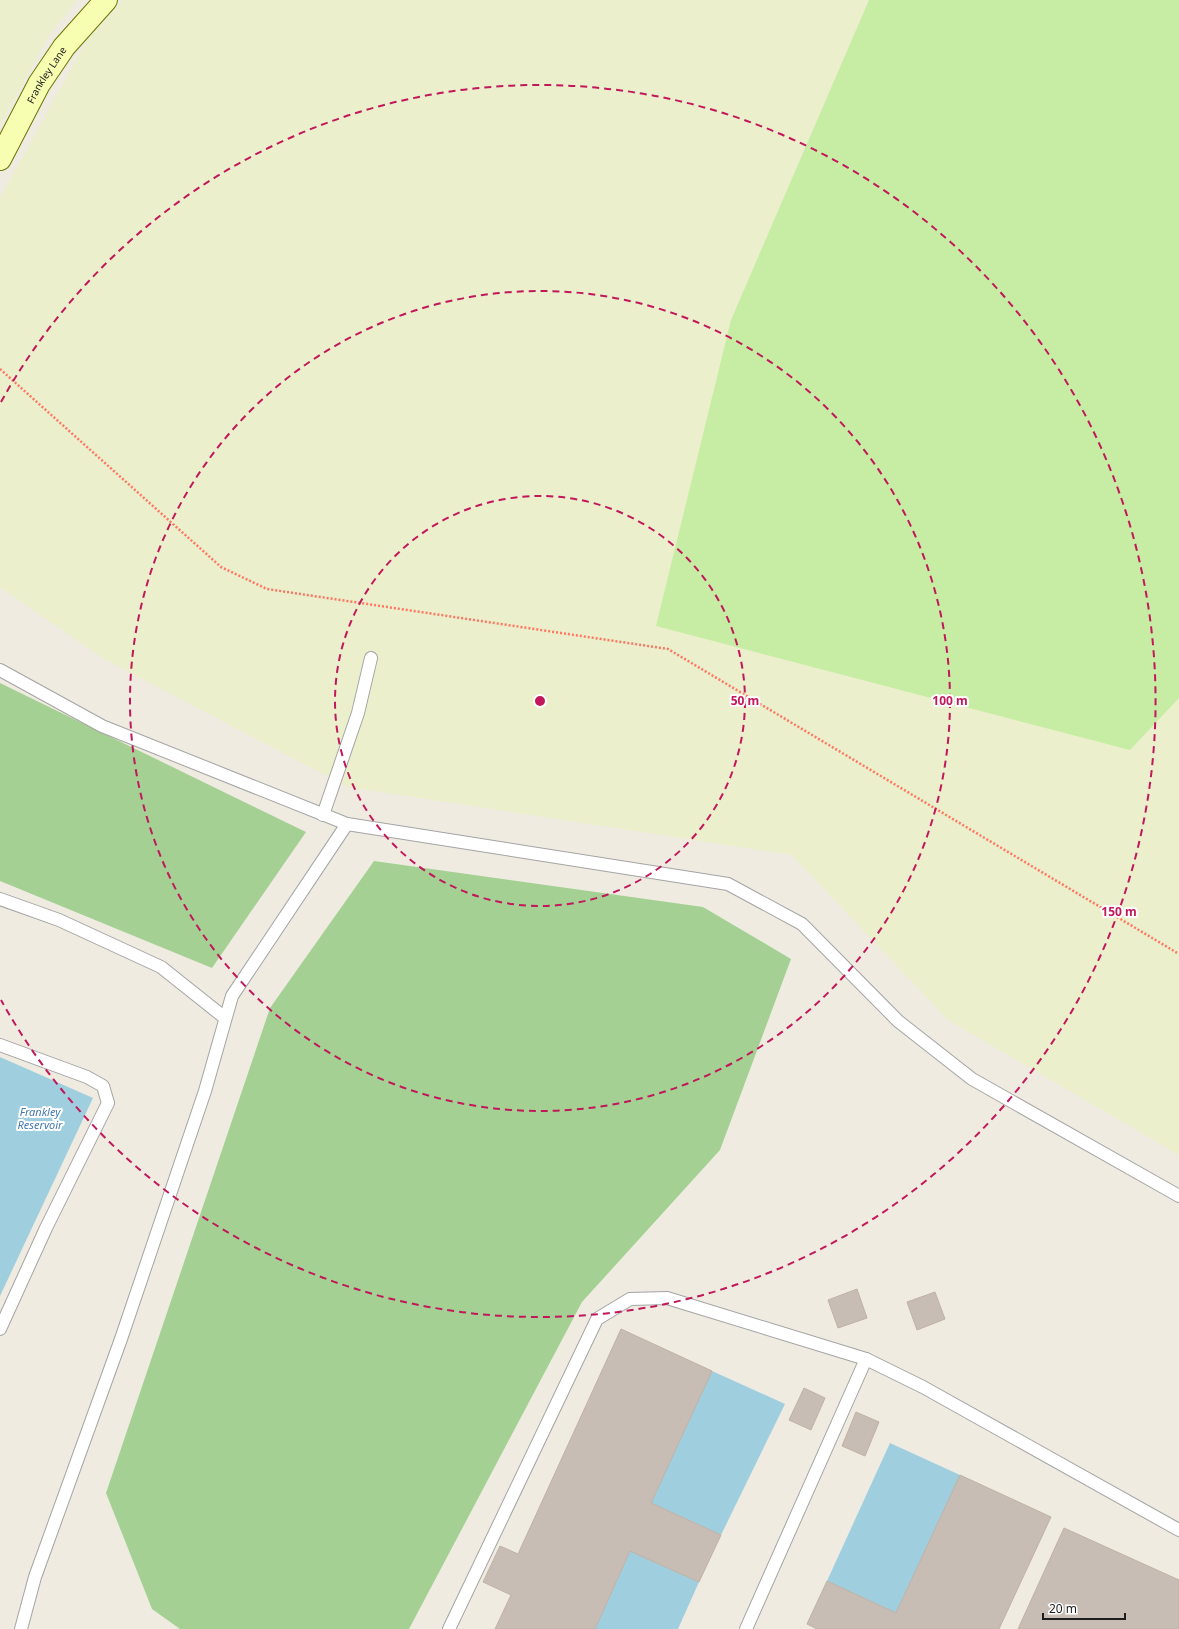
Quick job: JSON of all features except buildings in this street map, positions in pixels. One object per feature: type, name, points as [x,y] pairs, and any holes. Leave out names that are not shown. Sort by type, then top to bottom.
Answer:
[{"type":"street","name":"Frankley Lane","points":[[0,159],[39,84],[64,47],[106,0]]},
{"type":"lane","points":[[324,815],[358,713],[371,658]]},
{"type":"lane","points":[[0,670],[102,726],[347,824],[728,884],[802,924],[898,1021],[972,1079],[1179,1196]]},
{"type":"lane","points":[[21,1629],[35,1577],[121,1339],[202,1098],[232,996],[347,824]]},
{"type":"lane","points":[[0,900],[58,920],[161,967],[226,1018]]},
{"type":"lane","points":[[0,1045],[87,1077],[103,1086],[108,1103],[46,1228],[0,1329]]},
{"type":"lane","points":[[449,1629],[597,1319],[630,1299],[666,1298],[866,1359],[924,1387],[1179,1530]]},
{"type":"lane","points":[[746,1629],[866,1359]]},
{"type":"path","points":[[0,369],[221,567],[267,589],[668,648],[1179,954]]},
{"type":"green space","points":[[0,0],[77,0],[50,34],[0,125]]},
{"type":"green space","points":[[123,0],[869,0],[731,320],[1130,750],[1179,698],[1179,1155],[948,1020],[792,855],[348,787],[104,659],[0,587],[0,198],[87,40]]},
{"type":"green space","points":[[869,0],[1179,0],[1179,698],[1130,750],[656,626],[731,320]]},
{"type":"green space","points":[[0,683],[306,832],[212,968],[0,881]]},
{"type":"green space","points":[[374,861],[703,907],[791,959],[720,1150],[582,1302],[409,1629],[180,1629],[152,1609],[106,1493],[270,1008]]},
{"type":"water","name":"Frankley Reservoir","points":[[0,1057],[93,1098],[0,1296]]},
{"type":"water","points":[[712,1371],[785,1404],[721,1535],[651,1503]]},
{"type":"water","points":[[890,1443],[960,1475],[896,1613],[827,1581]]},
{"type":"water","points":[[630,1551],[699,1582],[678,1629],[595,1629]]}]
